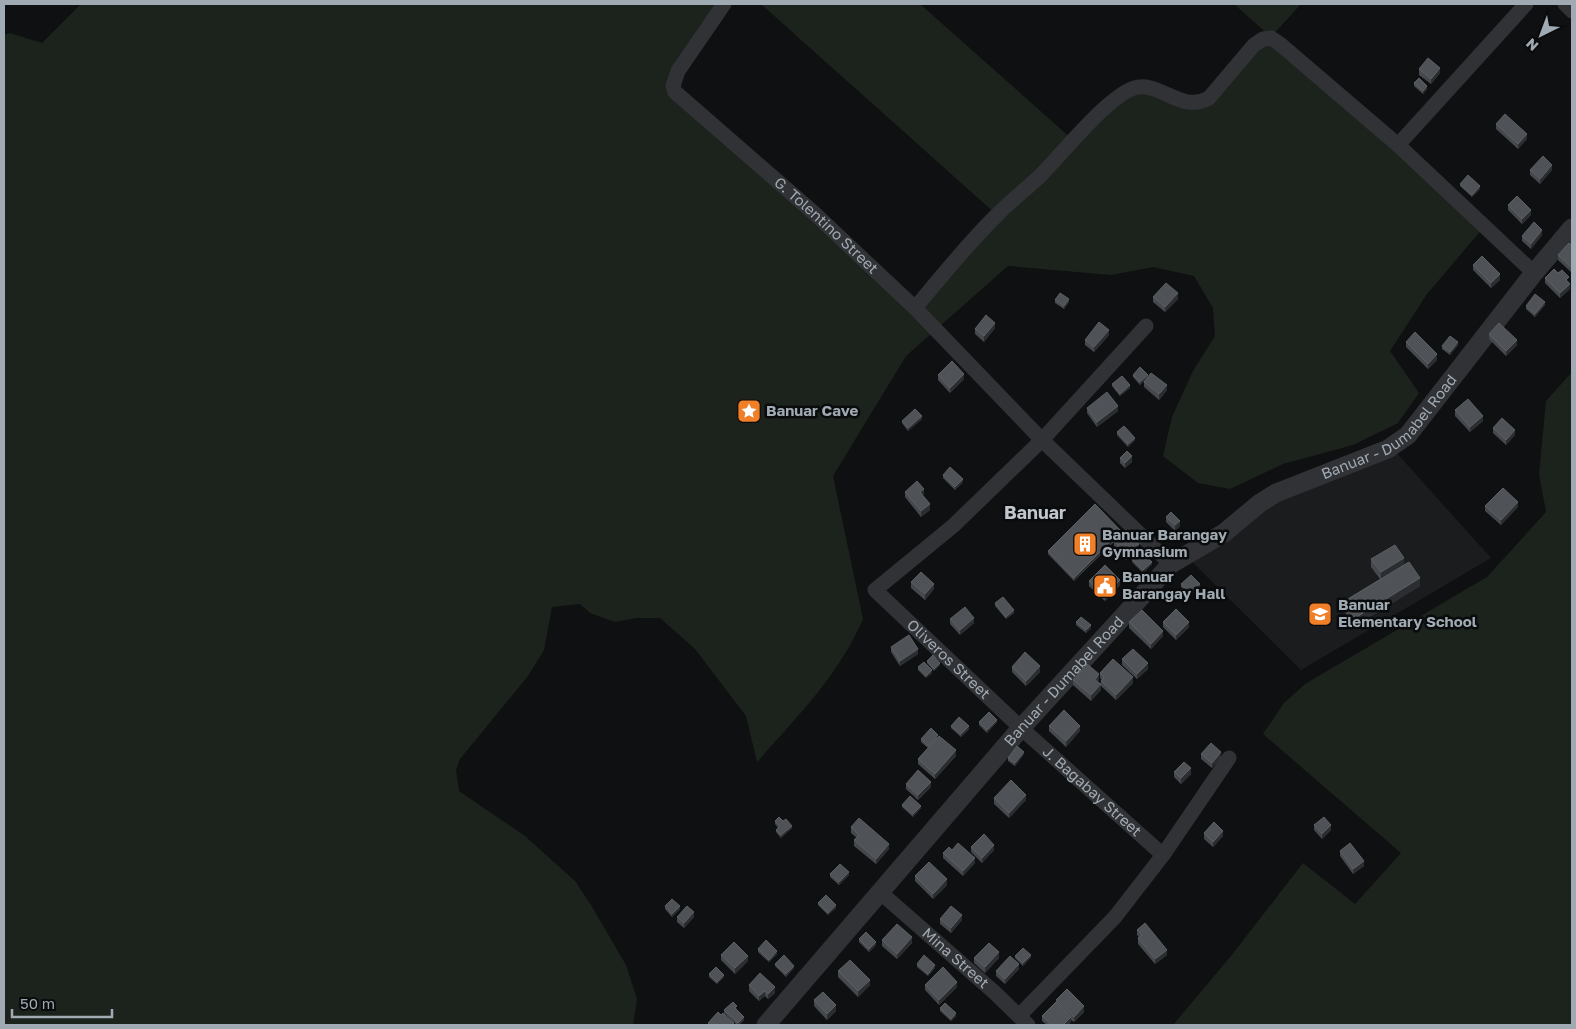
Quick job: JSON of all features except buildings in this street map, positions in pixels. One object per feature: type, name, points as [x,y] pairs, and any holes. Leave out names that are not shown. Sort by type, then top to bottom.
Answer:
[{"type":"street","name":"G. Tolentino Street","points":[[724,4],[678,72],[673,86],[676,92],[814,213],[916,308],[1042,440],[1171,564]]},
{"type":"street","points":[[1398,145],[1526,4]]},
{"type":"street","points":[[1564,4],[1572,11]]},
{"type":"street","points":[[916,308],[962,252],[997,215],[1039,176],[1104,109],[1121,95],[1134,88],[1147,88],[1180,100],[1195,103],[1202,102],[1209,98],[1254,45],[1263,39],[1271,38],[1398,145],[1534,273]]},
{"type":"street","name":"Banuar - Dumabel Road","points":[[766,1025],[1021,728],[1171,564],[1224,533],[1260,502],[1276,493],[1388,449],[1408,435],[1534,273],[1572,228]]},
{"type":"street","points":[[1042,440],[1146,326]]},
{"type":"street","name":"Oliveros Street","points":[[1021,728],[875,590],[953,526],[1042,440]]},
{"type":"street","name":"J. Bagabay Street","points":[[1021,728],[1163,856]]},
{"type":"street","points":[[1023,1021],[1115,917],[1163,856],[1228,758]]},
{"type":"street","name":"Mina Street","points":[[880,893],[1023,1021]]},
{"type":"shaded area","points":[[81,4],[724,4],[673,86],[915,308],[997,215],[761,4],[920,4],[1073,140],[1134,88],[1195,103],[1271,37],[1484,227],[1427,294],[1390,351],[1419,393],[1398,423],[1353,445],[1283,464],[1230,489],[1198,483],[1163,456],[1172,417],[1193,371],[1215,336],[1213,308],[1194,276],[1153,267],[1111,275],[1008,266],[906,356],[833,476],[863,619],[842,659],[816,695],[757,762],[746,716],[695,649],[660,618],[637,618],[615,622],[590,613],[580,604],[552,607],[544,650],[528,676],[460,759],[456,770],[459,791],[525,836],[575,881],[626,965],[637,999],[633,1025],[4,1025],[4,35],[10,33],[42,43]]},
{"type":"shaded area","points":[[1234,4],[1301,4],[1271,37]]},
{"type":"shaded area","points":[[1572,372],[1572,1025],[1173,1025],[1231,956],[1303,863],[1355,904],[1401,853],[1263,734],[1284,703],[1305,684],[1487,577],[1546,512],[1539,474],[1546,401]]},
{"type":"shaded area","name":"Banuar Elementary School","points":[[1395,451],[1491,558],[1301,670],[1181,551],[1282,495]]},
{"type":"place","name":"Banuar Cave","points":[[749,411]]},
{"type":"place","name":"Banuar Barangay Gymnasium","points":[[1085,544]]},
{"type":"place","name":"Banuar Barangay Hall","points":[[1105,586]]},
{"type":"place","name":"Banuar Elementary School","points":[[1320,614]]},
{"type":"district","name":"Banuar","points":[[1035,513]]}]
